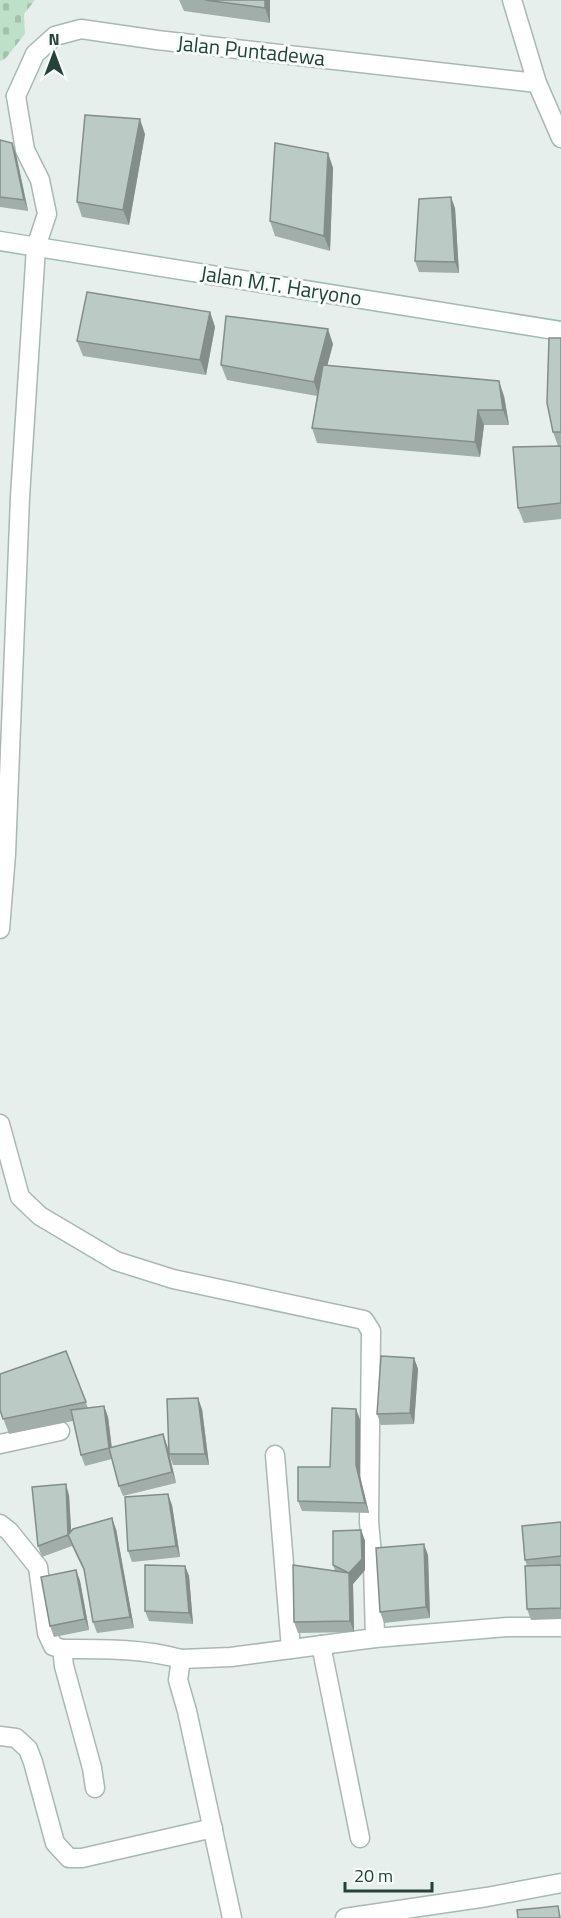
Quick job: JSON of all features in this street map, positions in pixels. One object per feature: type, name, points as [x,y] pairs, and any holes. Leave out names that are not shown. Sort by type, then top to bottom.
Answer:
[{"type":"street","points":[[512,0],[537,83],[561,138]]},
{"type":"street","name":"Jalan Puntadewa","points":[[8,94],[35,54],[54,36],[81,29],[157,40],[537,83]]},
{"type":"street","points":[[0,929],[6,729],[36,247],[47,213],[40,180],[26,150],[8,94]]},
{"type":"street","name":"Jalan M.T. Haryono","points":[[0,241],[561,331]]},
{"type":"street","points":[[0,1124],[20,1197],[40,1216],[116,1262],[174,1279],[364,1320],[371,1331],[369,1522],[373,1564],[375,1638]]},
{"type":"street","points":[[0,1443],[60,1431]]},
{"type":"street","points":[[275,1455],[291,1649]]},
{"type":"street","points":[[0,1524],[9,1531],[38,1567],[47,1633],[52,1646],[62,1649],[122,1649],[161,1653],[181,1659],[231,1657],[375,1638],[507,1627],[561,1627]]},
{"type":"street","points":[[321,1645],[360,1838]]},
{"type":"street","points":[[62,1649],[64,1666],[92,1768],[95,1788]]},
{"type":"street","points":[[181,1659],[178,1680],[187,1711],[232,1918]]},
{"type":"street","points":[[0,1736],[16,1738],[28,1749],[55,1843],[69,1858],[82,1858],[213,1828]]},
{"type":"street","points":[[345,1918],[487,1897],[561,1883]]},
{"type":"green space","points":[[0,0],[35,0],[24,14],[25,34],[5,59],[0,61]]},
{"type":"building","points":[[205,0],[265,0],[265,8]]},
{"type":"building","points":[[85,115],[140,119],[123,210],[77,202]]},
{"type":"building","points":[[0,140],[12,143],[24,200],[0,197]]},
{"type":"building","points":[[275,143],[328,153],[324,236],[270,221]]},
{"type":"building","points":[[451,197],[455,262],[415,261],[419,199]]},
{"type":"building","points":[[87,292],[210,312],[200,360],[77,341]]},
{"type":"building","points":[[226,316],[328,329],[314,382],[221,365]]},
{"type":"building","points":[[549,338],[561,338],[561,432],[553,432],[547,403]]},
{"type":"building","points":[[323,365],[499,381],[503,410],[478,410],[475,442],[312,428]]},
{"type":"building","points":[[561,446],[561,503],[518,508],[513,447]]},
{"type":"building","points":[[66,1351],[86,1402],[3,1419],[0,1410],[0,1374]]},
{"type":"building","points":[[381,1356],[414,1358],[410,1413],[377,1414]]},
{"type":"building","points":[[198,1398],[205,1454],[169,1454],[167,1399]]},
{"type":"building","points":[[104,1406],[109,1448],[81,1455],[71,1410]]},
{"type":"building","points":[[332,1408],[356,1409],[356,1465],[365,1503],[298,1501],[298,1467],[330,1467]]},
{"type":"building","points":[[163,1434],[172,1472],[119,1486],[109,1448]]},
{"type":"building","points":[[66,1484],[68,1535],[38,1546],[32,1487]]},
{"type":"building","points":[[168,1494],[176,1546],[128,1551],[125,1497]]},
{"type":"building","points":[[112,1518],[130,1617],[93,1622],[84,1569],[68,1535],[73,1529]]},
{"type":"building","points":[[561,1522],[561,1556],[525,1560],[522,1526]]},
{"type":"building","points":[[361,1530],[362,1559],[349,1573],[333,1565],[333,1531]]},
{"type":"building","points":[[424,1544],[426,1607],[380,1612],[376,1548]]},
{"type":"building","points":[[145,1565],[185,1566],[189,1613],[145,1611]]},
{"type":"building","points":[[293,1565],[349,1573],[350,1621],[294,1622]]},
{"type":"building","points":[[561,1565],[561,1608],[527,1609],[525,1566]]},
{"type":"building","points":[[76,1570],[85,1619],[50,1626],[41,1577]]},
{"type":"building","points":[[558,1906],[560,1918],[518,1918],[517,1910]]}]
